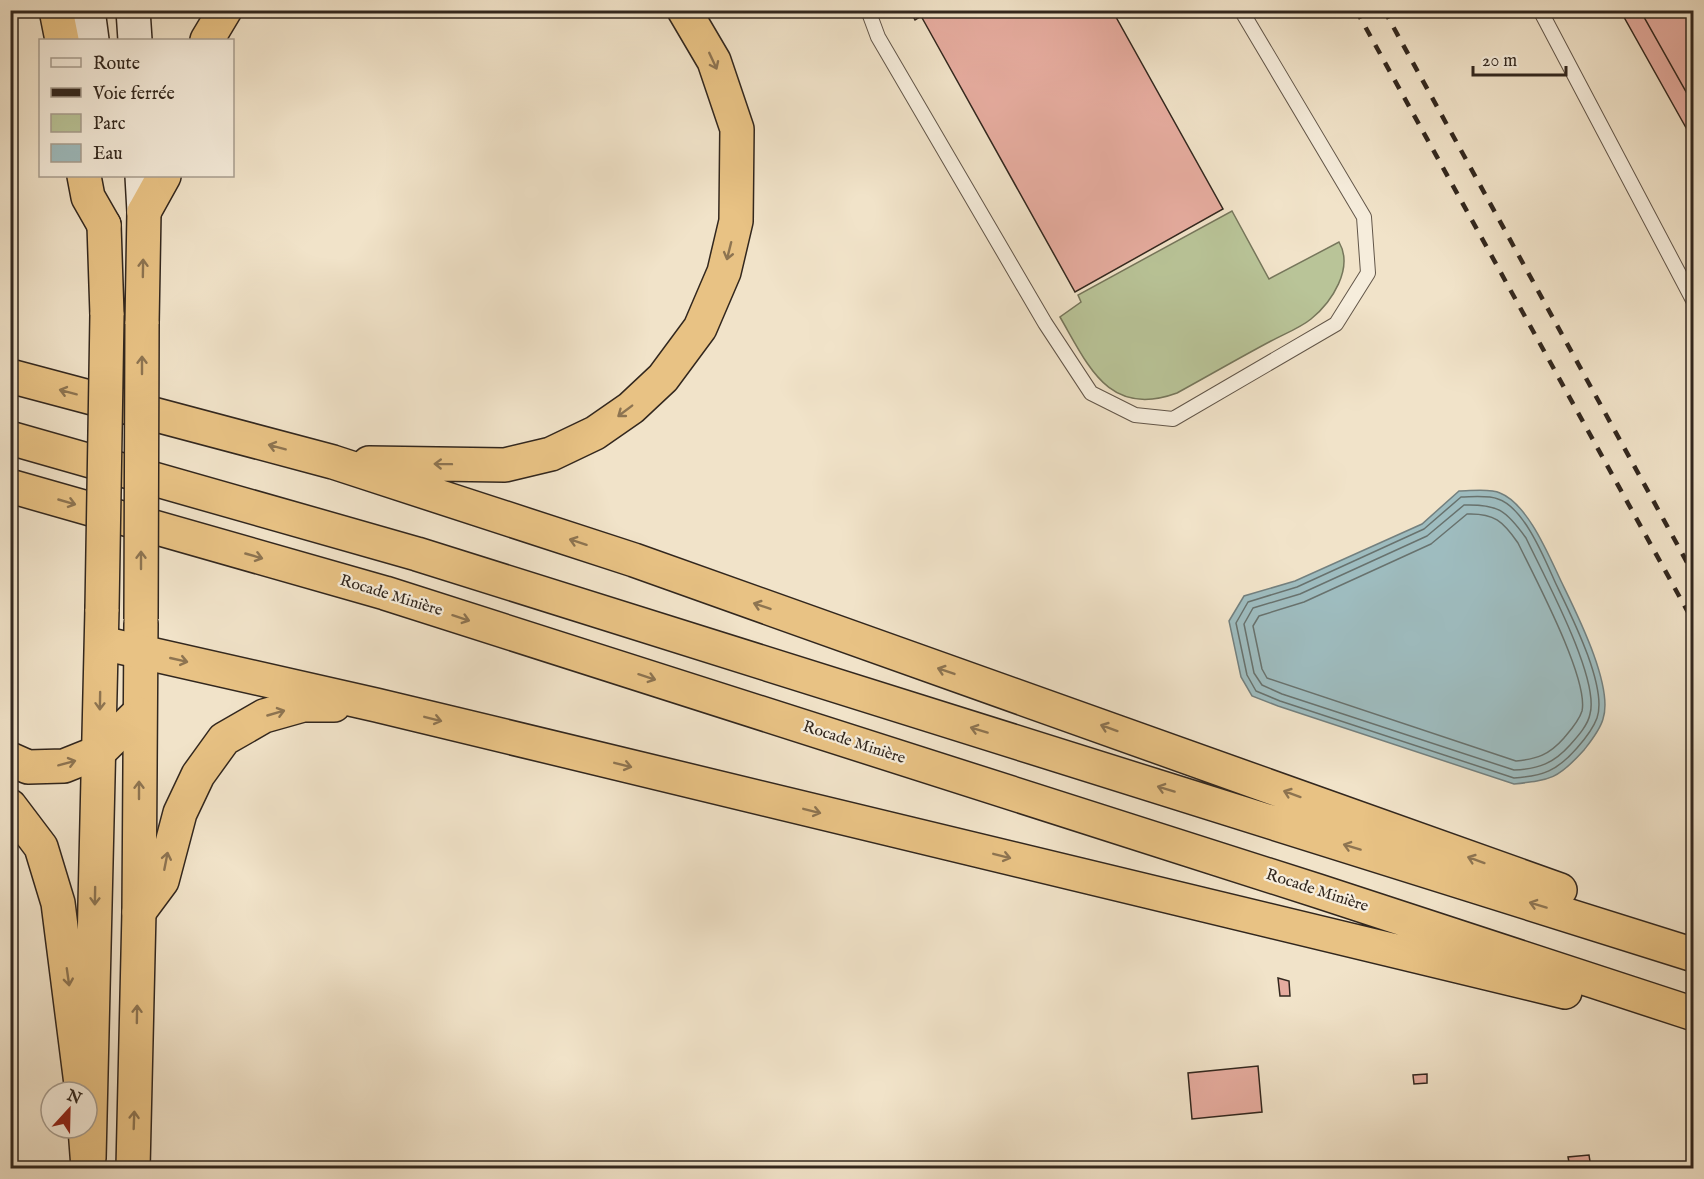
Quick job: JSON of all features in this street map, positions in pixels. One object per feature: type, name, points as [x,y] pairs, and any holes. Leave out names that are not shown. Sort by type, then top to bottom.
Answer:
[{"type":"highway","points":[[56,10],[62,39]]},
{"type":"highway","points":[[208,39],[225,10]]},
{"type":"highway","points":[[333,462],[505,465],[551,454],[595,433],[631,408],[663,378],[700,328],[724,272],[736,221],[737,129],[714,61],[684,10]]},
{"type":"highway","points":[[84,177],[88,196],[104,225],[107,315],[102,643],[88,1168]]},
{"type":"highway","points":[[133,1168],[140,912],[138,714],[141,652],[144,213],[163,177]]},
{"type":"highway","points":[[10,376],[333,462],[645,564],[1637,917],[1660,943]]},
{"type":"highway","points":[[10,438],[417,554],[1694,955]]},
{"type":"highway","name":"Rocade Minière","points":[[10,486],[385,593],[1296,883],[1694,1014]]},
{"type":"highway","points":[[102,643],[376,705],[1694,1023]]},
{"type":"highway","points":[[140,912],[162,881],[180,813],[198,775],[224,739],[264,716],[303,705],[376,705]]},
{"type":"highway","points":[[10,759],[28,767],[64,766],[99,752],[138,714]]},
{"type":"highway","points":[[10,806],[41,847],[58,903],[80,1080]]},
{"type":"highway","points":[[86,1140],[88,1168]]},
{"type":"main road","points":[[88,10],[92,39]]},
{"type":"main road","points":[[133,10],[135,39]]},
{"type":"main road","points":[[101,177],[104,225]]},
{"type":"main road","points":[[142,177],[144,213]]},
{"type":"lane","points":[[868,10],[878,37],[1009,262],[1091,393],[1135,416],[1173,419],[1336,324],[1368,273],[1364,217],[1241,10]]},
{"type":"lane","points":[[1540,10],[1694,302]]},
{"type":"green space","points":[[1232,211],[1269,279],[1339,242],[1344,263],[1333,294],[1319,312],[1302,325],[1177,393],[1154,399],[1134,399],[1118,393],[1092,370],[1060,317],[1081,302],[1078,295]]},
{"type":"water","points":[[1459,491],[1496,491],[1520,508],[1550,558],[1592,649],[1603,688],[1605,705],[1603,719],[1590,743],[1575,760],[1560,772],[1546,779],[1514,784],[1278,706],[1252,696],[1241,677],[1229,621],[1244,596],[1295,581],[1422,524]]},
{"type":"building","points":[[910,10],[927,10],[928,12],[915,20]]},
{"type":"building","points":[[927,10],[1112,10],[1223,209],[1075,292],[921,16]]},
{"type":"building","points":[[1620,10],[1640,10],[1694,106],[1694,142]]},
{"type":"building","points":[[1640,10],[1694,10],[1694,106]]},
{"type":"building","points":[[1278,978],[1289,981],[1290,996],[1280,996]]},
{"type":"building","points":[[1258,1066],[1262,1112],[1192,1119],[1188,1073]]},
{"type":"building","points":[[1427,1074],[1427,1083],[1414,1084],[1413,1075]]},
{"type":"building","points":[[1589,1155],[1591,1168],[1570,1168],[1568,1157]]},
{"type":"railway","points":[[1356,10],[1694,623]]},
{"type":"railway","points":[[1384,10],[1694,575]]}]
